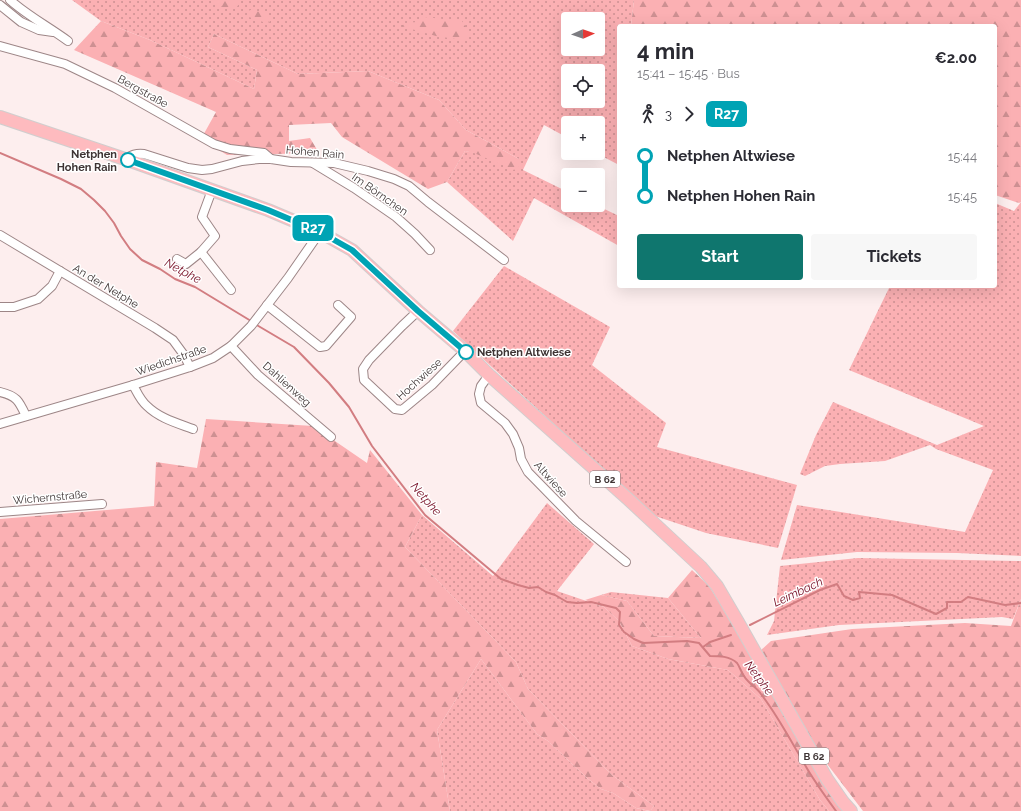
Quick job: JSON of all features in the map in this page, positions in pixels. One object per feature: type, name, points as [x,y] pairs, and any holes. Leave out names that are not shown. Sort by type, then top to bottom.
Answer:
[{"type":"main road","name":"B 62","points":[[0,117],[125,158],[268,210],[320,232],[352,250],[701,567],[717,586],[827,779],[851,811]]},
{"type":"street","points":[[10,0],[39,22],[68,41]]},
{"type":"street","points":[[0,5],[21,22],[39,30],[56,32]]},
{"type":"street","name":"Bergstraße","points":[[0,46],[64,64],[115,88],[214,144],[230,149],[264,153],[271,159]]},
{"type":"street","name":"Hohen Rain","points":[[125,158],[132,154],[138,153],[188,168],[202,170],[212,170],[242,161],[271,159],[291,162],[344,165],[368,171],[409,186],[504,260]]},
{"type":"street","name":"Im Börnchen","points":[[312,162],[354,188],[396,217],[430,250]]},
{"type":"street","points":[[177,259],[186,264],[201,252],[215,236],[202,217],[212,190]]},
{"type":"street","name":"Wiedichstraße","points":[[0,424],[133,385],[213,358],[231,346],[258,318],[320,232]]},
{"type":"street","name":"An der Netphe","points":[[0,235],[60,270],[173,340],[184,355],[190,367]]},
{"type":"street","points":[[201,252],[230,290]]},
{"type":"street","points":[[0,307],[14,307],[38,299],[52,286],[60,270]]},
{"type":"street","points":[[267,305],[320,347],[326,346],[351,317],[338,305]]},
{"type":"street","name":"Hochwiese","points":[[418,311],[369,360],[364,370],[364,380],[395,409],[402,410],[432,385],[464,351]]},
{"type":"street","name":"Dahlienweg","points":[[231,346],[258,375],[331,437]]},
{"type":"street","name":"Altwiese","points":[[489,375],[480,390],[479,394],[481,403],[505,422],[513,434],[521,459],[528,472],[576,521],[626,562]]},
{"type":"street","points":[[133,385],[146,406],[155,413],[193,429]]},
{"type":"street","points":[[0,392],[10,394],[19,401],[26,416]]},
{"type":"street","name":"Wichernstraße","points":[[0,512],[102,504]]},
{"type":"green space","points":[[72,0],[634,0],[631,24],[617,24],[617,164],[605,158],[605,116],[561,116],[561,134],[544,125],[523,170],[561,189],[561,212],[605,212],[605,209],[617,215],[617,245],[534,198],[513,241],[447,182],[465,151],[519,159],[466,130],[439,100],[368,71],[298,74],[214,34],[208,47],[257,70],[254,89],[150,40],[101,21]]},
{"type":"green space","points":[[209,0],[235,0],[239,3],[234,9],[230,9]]},
{"type":"green space","points":[[634,0],[1021,0],[1021,202],[1019,203],[997,196],[997,24],[631,24]]},
{"type":"green space","points":[[250,10],[261,12],[270,17],[270,22],[266,23],[249,17],[247,13]]},
{"type":"green space","points":[[424,17],[462,21],[470,34],[462,40],[436,36],[401,26],[406,23],[417,22]]},
{"type":"green space","points":[[101,21],[150,40],[254,89],[257,70],[208,47],[214,34],[298,74],[368,71],[439,100],[466,130],[519,159],[520,166],[514,170],[474,153],[465,151],[447,182],[428,189],[342,137],[331,123],[289,125],[289,141],[310,138],[319,153],[227,155],[201,139],[216,112],[74,50]]},
{"type":"green space","points":[[1021,202],[1021,556],[957,553],[857,552],[781,560],[797,505],[965,532],[993,470],[936,449],[930,445],[885,461],[825,466],[805,476],[800,474],[816,435],[833,402],[937,445],[984,426],[849,370],[889,288],[997,288],[997,204],[1014,211]]},
{"type":"green space","points":[[504,266],[610,327],[592,365],[666,423],[657,447],[797,485],[778,548],[706,533],[652,515],[453,331]]},
{"type":"green space","points":[[206,419],[313,426],[367,463],[370,450],[422,515],[405,547],[516,662],[528,689],[612,775],[654,806],[650,811],[636,808],[613,793],[601,789],[587,778],[548,741],[537,734],[481,659],[437,730],[450,811],[0,811],[0,519],[154,506],[156,462],[197,468]]},
{"type":"green space","points":[[547,503],[594,544],[557,591],[604,607],[619,621],[632,646],[668,659],[728,670],[761,699],[820,800],[829,811],[650,811],[654,806],[612,775],[528,689],[516,662],[405,547],[422,515],[493,576]]},
{"type":"green space","points":[[858,558],[1021,561],[1021,599],[1013,619],[1002,617],[839,625],[767,635],[774,621],[780,566]]},
{"type":"green space","points":[[692,570],[709,586],[845,811],[829,811],[820,800],[761,699],[728,670],[668,659],[632,646],[619,621],[604,607],[585,600],[601,595],[627,601],[654,636],[701,638],[668,598]]},
{"type":"green space","points":[[611,592],[668,598],[701,638],[654,636],[627,601],[601,595]]},
{"type":"green space","points":[[1021,599],[1021,811],[863,811],[808,739],[760,651],[771,641],[852,629],[965,623],[1011,626]]},
{"type":"green space","points":[[481,659],[537,734],[548,741],[587,778],[601,789],[613,793],[636,808],[649,811],[450,811],[437,730]]},
{"type":"waterway","name":"Netphe","points":[[0,153],[81,189],[105,211],[130,249],[142,260],[175,279],[195,287],[251,321]]},
{"type":"waterway","name":"Netphe","points":[[255,324],[294,347],[329,383],[349,407],[372,446],[425,515],[501,579],[529,588],[538,587],[567,602],[591,602],[616,608],[620,612],[619,625],[624,632],[643,643],[687,641],[699,643],[710,656],[721,656],[737,663],[743,674],[773,711],[812,777],[836,811]]},
{"type":"waterway","name":"Leimbach","points":[[750,625],[820,590],[837,584],[844,596],[853,600],[860,598],[859,592],[892,595],[936,614],[947,608],[947,602],[961,602],[968,597],[1005,605],[1021,603]]},
{"type":"waterway","name":"Leimbach","points":[[703,647],[710,642],[731,635]]},
{"type":"bus line","name":"R27","points":[[128,160],[268,210],[320,232],[352,250],[418,311],[466,352]]},
{"type":"place","name":"Netphen Hohen Rain","points":[[128,160]]},
{"type":"place","name":"Netphen Altwiese","points":[[466,352]]}]
